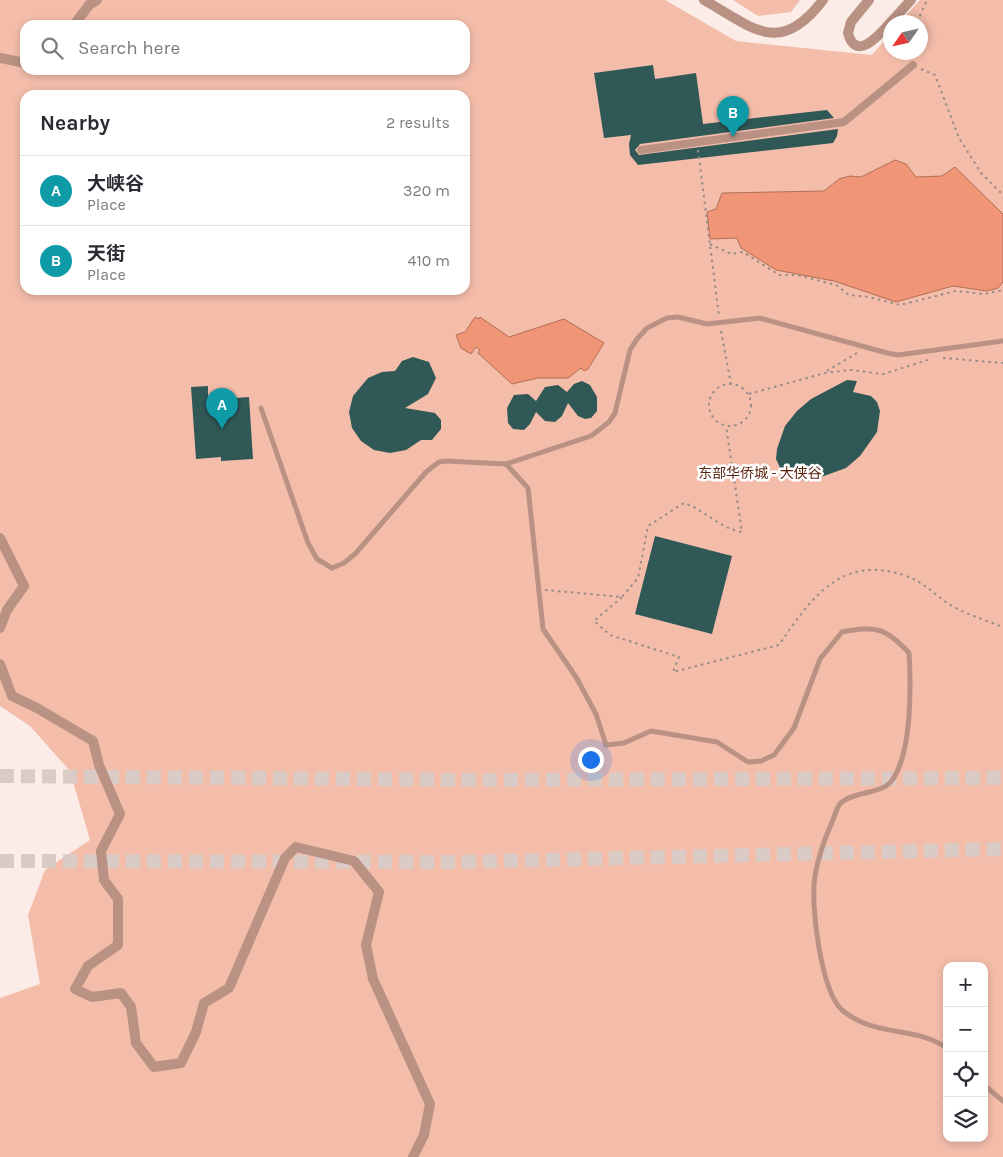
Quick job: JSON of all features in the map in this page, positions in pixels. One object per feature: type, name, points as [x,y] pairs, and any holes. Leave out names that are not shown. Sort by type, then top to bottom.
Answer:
[{"type":"street","points":[[79,20],[97,0]]},
{"type":"street","points":[[704,0],[756,30],[769,34],[782,34],[796,28],[823,0]]},
{"type":"street","points":[[869,0],[851,22],[848,33],[852,42],[857,46],[866,45],[883,30]]},
{"type":"street","points":[[898,15],[911,0]]},
{"type":"street","points":[[0,58],[20,62]]},
{"type":"street","points":[[641,150],[844,122],[913,65]]},
{"type":"street","points":[[0,538],[24,586],[7,610],[0,628]]},
{"type":"street","points":[[0,664],[12,696],[37,708],[93,741],[99,765],[120,814],[101,851],[104,880],[118,899],[118,945],[88,966],[75,989],[92,997],[121,993],[131,1007],[136,1043],[154,1067],[181,1063],[196,1032],[204,1003],[229,988],[284,858],[296,847],[354,861],[379,892],[366,946],[373,979],[430,1104],[424,1135],[413,1157]]},
{"type":"lane","points":[[261,408],[308,543],[317,559],[332,568],[344,563],[356,553],[432,466],[439,462],[460,460],[506,464],[591,436],[600,431],[616,413],[630,350],[647,328],[667,318],[678,317],[707,324],[720,324],[753,317],[760,318],[867,348],[898,354],[1003,341]]},
{"type":"lane","points":[[506,464],[528,488],[543,629],[576,677],[596,714],[606,746],[624,743],[651,731],[717,742],[748,762],[761,761],[774,755],[794,728],[820,660],[842,632],[869,627],[893,635],[909,653],[912,695],[903,753],[893,780],[879,789],[858,794],[841,802],[827,834],[814,876],[815,925],[830,993],[840,1008],[868,1026],[889,1031],[923,1035],[943,1046]]},
{"type":"lane","points":[[988,1088],[1003,1100]]},
{"type":"path","points":[[920,15],[928,0]]},
{"type":"path","points":[[913,65],[935,75],[959,138],[981,172],[1003,195]]},
{"type":"path","points":[[697,143],[720,324],[731,384]]},
{"type":"path","points":[[710,244],[731,254],[743,252],[779,275],[797,275],[836,285],[849,295],[869,297],[900,305],[956,291],[984,294],[1003,290]]},
{"type":"path","points":[[825,373],[867,348]]},
{"type":"path","points":[[941,358],[1003,362]]},
{"type":"path","points":[[749,394],[825,373],[850,370],[883,374],[933,359]]},
{"type":"path","points":[[731,384],[744,388],[749,394],[751,408],[746,420],[740,424],[726,426],[714,419],[708,406],[709,400],[717,388],[731,384]]},
{"type":"path","points":[[726,426],[742,532],[728,530],[696,507],[684,503],[648,526],[638,578],[622,597],[594,621],[610,635],[679,657],[673,672],[779,645],[806,605],[827,586],[851,574],[875,568],[906,576],[925,585],[953,606],[1003,627]]},
{"type":"path","points":[[538,590],[622,597]]},
{"type":"green space","name":"东部华侨城 - 大侠谷","points":[[0,0],[665,0],[736,41],[872,55],[883,42],[883,60],[928,60],[928,15],[906,15],[920,0],[1003,0],[1003,1157],[0,1157],[0,998],[40,984],[28,915],[45,870],[90,840],[70,771],[30,726],[0,706]]},
{"type":"green space","points":[[733,0],[800,0],[791,12],[758,16]]},
{"type":"shaded area","points":[[895,160],[906,164],[916,177],[942,176],[955,167],[1003,214],[1003,282],[998,288],[987,291],[953,286],[896,302],[834,281],[776,270],[741,248],[737,238],[710,239],[707,212],[716,209],[722,193],[824,191],[839,179],[850,176],[861,177]]},
{"type":"shaded area","points":[[475,317],[479,319],[480,317],[509,337],[564,319],[604,343],[588,369],[584,371],[581,368],[568,378],[538,378],[512,384],[478,353],[480,350],[476,347],[471,354],[461,348],[456,335],[465,332]]},
{"type":"building","points":[[653,65],[655,79],[696,73],[703,124],[827,110],[834,118],[640,144],[635,150],[639,155],[838,129],[837,136],[833,143],[638,165],[630,155],[629,144],[631,135],[604,138],[594,73]]},
{"type":"building","points":[[413,357],[429,362],[436,378],[428,394],[405,408],[435,413],[441,420],[441,429],[432,440],[421,440],[406,450],[390,453],[374,450],[361,441],[352,428],[349,412],[353,396],[368,378],[382,372],[395,371],[402,361]]},
{"type":"building","points":[[847,380],[857,381],[853,392],[871,396],[877,402],[880,411],[877,432],[860,456],[846,468],[810,481],[793,479],[781,470],[776,459],[777,449],[785,426],[797,411],[811,399]]},
{"type":"building","points":[[582,381],[590,385],[597,397],[597,411],[591,418],[585,419],[578,416],[568,403],[562,416],[555,422],[545,421],[536,412],[530,424],[524,430],[513,429],[508,423],[507,408],[514,395],[528,394],[536,401],[545,387],[558,385],[567,392],[574,384]]},
{"type":"building","points":[[208,386],[208,400],[249,397],[253,459],[221,461],[221,457],[196,459],[191,387]]},
{"type":"building","points":[[655,536],[732,556],[712,634],[635,614]]},
{"type":"tunnel","points":[[0,776],[479,780],[1003,778]]},
{"type":"tunnel","points":[[0,861],[459,862],[1003,849]]},
{"type":"place","name":"天街","points":[[733,137]]},
{"type":"place","name":"大峡谷","points":[[222,429]]}]
